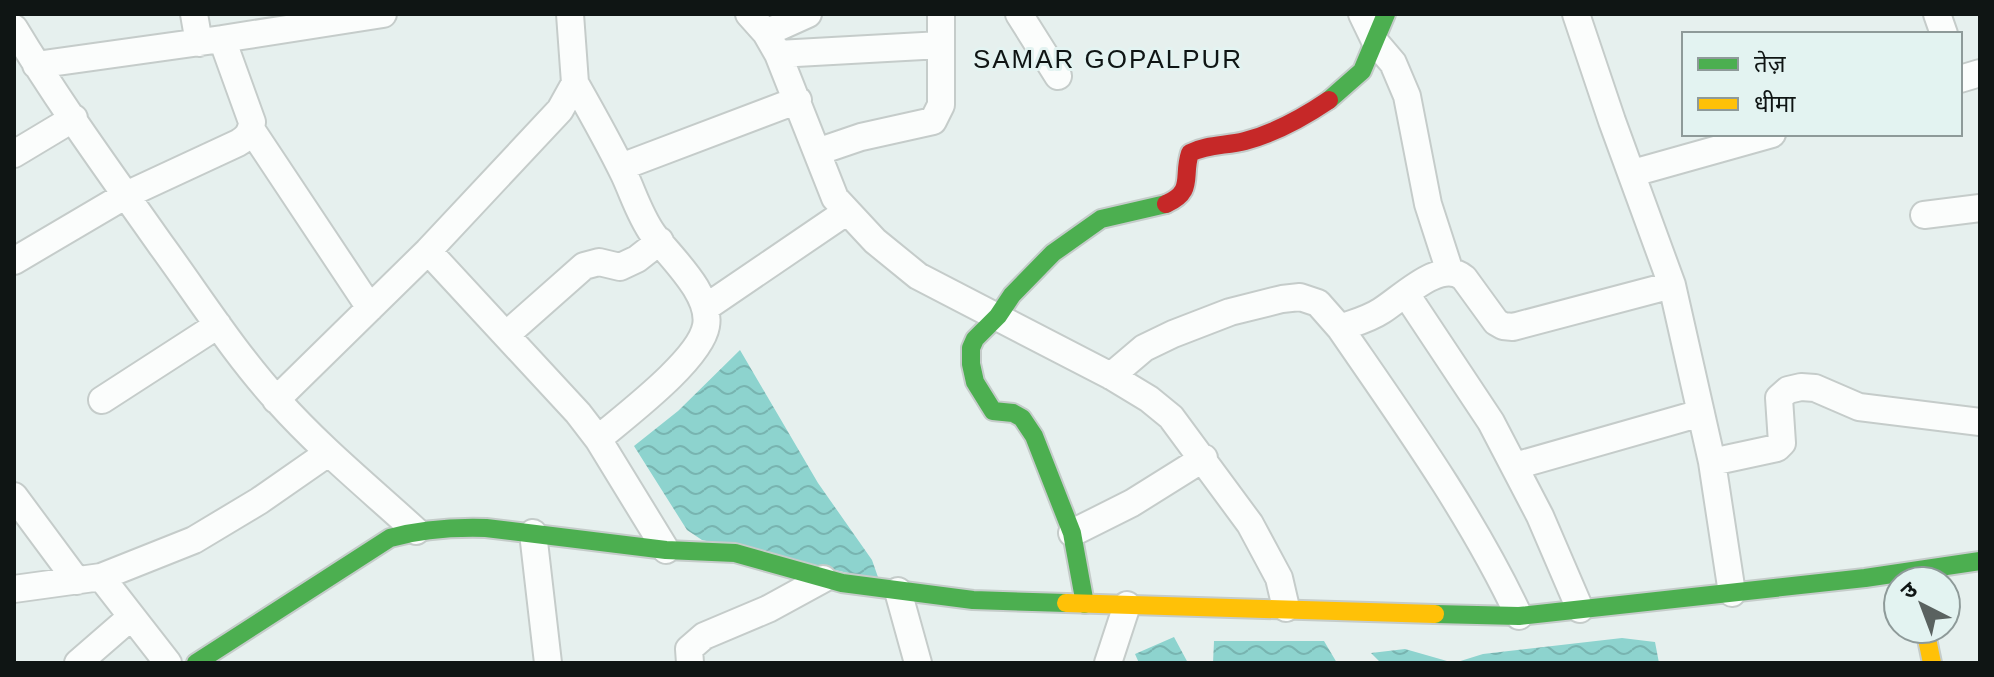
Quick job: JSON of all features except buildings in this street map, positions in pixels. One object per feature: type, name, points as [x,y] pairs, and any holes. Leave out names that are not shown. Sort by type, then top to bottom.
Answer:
[{"type":"street","points":[[14,261],[126,195],[245,139],[252,122],[194,14]]},
{"type":"street","points":[[36,65],[383,14]]},
{"type":"street","points":[[570,14],[575,83],[621,167],[639,209],[678,262],[705,308],[707,324],[702,338],[689,356],[598,439]]},
{"type":"street","points":[[764,34],[808,14]]},
{"type":"street","points":[[817,152],[861,137],[933,121],[941,105],[941,14]]},
{"type":"street","points":[[1019,14],[1058,76]]},
{"type":"street","points":[[1362,14],[1376,43],[1389,54],[1407,96],[1428,204],[1450,272]]},
{"type":"street","points":[[1085,604],[1072,533],[1027,424],[1013,413],[993,411],[984,401],[974,376],[971,348],[1011,297],[1079,233],[1118,212],[1158,206],[1181,195],[1185,188],[1186,160],[1190,153],[1268,134],[1323,104],[1361,73],[1386,14]]},
{"type":"street","points":[[1576,14],[1672,285],[1712,462],[1732,593]]},
{"type":"street","points":[[14,28],[126,195],[218,325],[276,400],[328,453],[416,531]]},
{"type":"street","points":[[764,34],[941,45]]},
{"type":"street","points":[[764,34],[798,100],[835,198],[846,212],[908,269],[1111,376],[1149,399],[1171,417],[1250,524],[1279,578],[1286,608]]},
{"type":"street","points":[[276,400],[428,251],[560,110],[575,83]]},
{"type":"street","points":[[621,167],[798,100]]},
{"type":"street","points":[[14,154],[74,118]]},
{"type":"street","points":[[251,129],[370,308]]},
{"type":"street","points":[[1633,173],[1765,136]]},
{"type":"street","points":[[1924,215],[1980,208]]},
{"type":"street","points":[[705,308],[846,212]]},
{"type":"street","points":[[506,335],[584,266],[599,262],[620,267],[637,259],[660,241]]},
{"type":"street","points":[[428,251],[578,413],[598,439],[666,550]]},
{"type":"street","points":[[1340,328],[1379,313],[1432,277],[1450,272],[1458,272],[1464,278],[1496,322],[1513,327],[1672,285]]},
{"type":"street","points":[[1406,294],[1467,382],[1515,466],[1580,609]]},
{"type":"street","points":[[1111,376],[1144,348],[1230,312],[1300,297],[1318,303],[1340,328],[1454,498],[1501,577],[1519,616]]},
{"type":"street","points":[[102,400],[218,325]]},
{"type":"street","points":[[1712,462],[1777,448],[1782,443],[1779,398],[1788,390],[1801,387],[1815,388],[1859,407],[1980,422]]},
{"type":"street","points":[[1515,466],[1701,413]]},
{"type":"street","points":[[14,589],[89,579],[194,540],[259,501],[328,453]]},
{"type":"street","points":[[1072,533],[1132,503],[1204,458]]},
{"type":"street","points":[[14,496],[89,579],[131,617],[168,663]]},
{"type":"street","points":[[196,663],[390,538],[416,531],[456,527],[533,533],[666,550],[735,553],[823,579],[973,600],[1519,616],[1882,579]]},
{"type":"street","points":[[533,533],[542,635],[548,663]]},
{"type":"street","points":[[690,663],[689,649],[704,636],[768,609],[823,579]]},
{"type":"street","points":[[898,591],[918,663]]},
{"type":"street","points":[[1108,663],[1127,605]]},
{"type":"street","points":[[78,663],[131,617]]},
{"type":"water","points":[[740,350],[818,483],[872,560],[879,580],[702,540],[687,530],[634,446],[678,411]]},
{"type":"water","points":[[1174,637],[1188,663],[1139,663],[1135,654]]},
{"type":"water","points":[[1622,638],[1655,642],[1659,663],[1454,663],[1483,654]]},
{"type":"water","points":[[1214,641],[1324,641],[1337,663],[1213,663]]},
{"type":"water","points":[[1405,649],[1454,663],[1381,663],[1371,653]]},
{"type":"traffic: fast","points":[[1329,100],[1362,71],[1386,14]]},
{"type":"traffic: fast","points":[[1085,604],[1072,533],[1034,436],[1022,418],[1013,413],[993,411],[975,382],[971,348],[1012,295],[1053,253],[1101,219],[1166,204]]},
{"type":"traffic: fast","points":[[196,663],[390,538],[450,528],[486,528],[666,550],[735,553],[842,583],[973,600],[1066,603]]},
{"type":"traffic: fast","points":[[1435,614],[1519,616],[1865,578],[1980,561]]},
{"type":"traffic: slow","points":[[1066,603],[1435,614]]},
{"type":"traffic: slow","points":[[1928,645],[1932,663]]},
{"type":"traffic: jam","points":[[1166,204],[1181,194],[1184,188],[1190,153],[1267,134],[1329,100]]},
{"type":"district","name":"SAMAR GOPALPUR","points":[[1108,59]]}]
